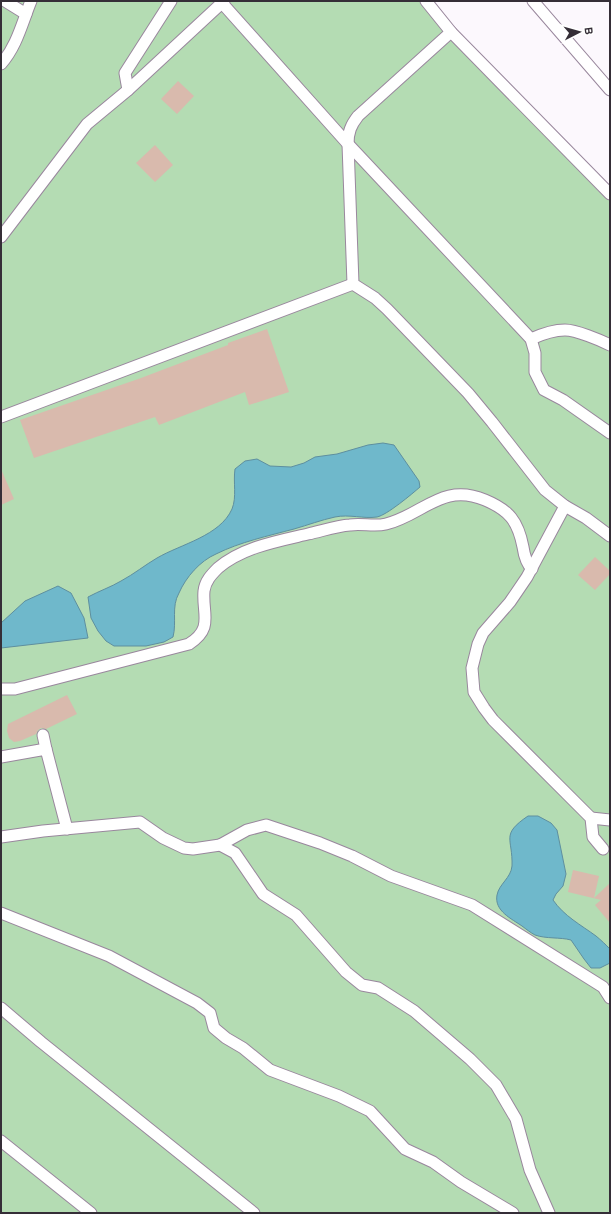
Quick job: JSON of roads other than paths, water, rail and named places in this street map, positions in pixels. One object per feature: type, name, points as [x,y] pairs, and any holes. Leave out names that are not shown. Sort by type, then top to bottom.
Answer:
[{"type":"street","points":[[5,1],[26,14]]},
{"type":"street","points":[[1,64],[15,43],[31,1]]},
{"type":"street","points":[[128,90],[125,73],[171,1]]},
{"type":"street","points":[[426,1],[452,32],[610,194]]},
{"type":"street","points":[[533,1],[610,90]]},
{"type":"street","points":[[1,237],[87,124],[128,90],[223,2],[348,144],[531,339],[535,353],[535,372],[544,390],[562,400],[610,433]]},
{"type":"street","points":[[353,284],[348,144],[350,125],[358,116],[452,32]]},
{"type":"street","points":[[1,417],[353,284]]},
{"type":"street","points":[[353,284],[375,298],[387,309],[468,393],[545,490],[565,506],[586,518],[610,536]]},
{"type":"street","points":[[531,339],[547,332],[566,330],[599,339],[610,345]]},
{"type":"street","points":[[1,689],[16,689],[189,644],[196,640],[205,628],[206,620],[204,591],[209,577],[219,568],[240,554],[270,543],[332,528],[350,525],[379,525],[397,521],[439,499],[458,494],[485,500],[506,512],[516,524],[527,561],[532,568]]},
{"type":"street","points":[[565,506],[532,568],[510,602],[483,633],[475,654],[472,668],[474,692],[493,720],[591,818],[610,820]]},
{"type":"street","points":[[43,736],[67,829]]},
{"type":"street","points":[[1,757],[46,749]]},
{"type":"street","points":[[591,818],[593,837],[603,849]]},
{"type":"street","points":[[1,837],[140,822],[163,838],[184,848],[193,849],[220,845],[247,830],[266,825],[320,842],[391,876],[472,905],[603,987],[610,998]]},
{"type":"street","points":[[220,845],[235,853],[263,894],[296,915],[346,972],[362,985],[378,988],[414,1011],[470,1059],[496,1086],[516,1119],[530,1170],[549,1213]]},
{"type":"street","points":[[1,913],[109,956],[197,1003],[210,1013],[214,1028],[226,1038],[243,1048],[270,1070],[339,1096],[370,1110],[405,1149],[433,1162],[460,1182],[513,1213]]},
{"type":"street","points":[[1,1008],[249,1211]]},
{"type":"street","points":[[1,1141],[91,1213]]},
{"type":"water","points":[[383,443],[394,445],[419,481],[420,487],[393,508],[377,517],[340,516],[330,518],[244,543],[210,557],[194,570],[182,587],[175,604],[173,637],[164,642],[146,646],[114,646],[106,641],[98,631],[91,618],[88,597],[117,583],[157,558],[209,533],[219,526],[232,509],[235,494],[235,469],[245,461],[257,459],[270,466],[291,467],[304,463],[315,457],[337,454],[368,445]]},
{"type":"water","points":[[58,586],[71,593],[84,618],[88,638],[1,648],[1,623],[25,601]]},
{"type":"water","points":[[528,816],[538,816],[551,823],[557,830],[566,874],[563,886],[553,900],[567,916],[596,936],[610,949],[610,963],[600,968],[591,968],[571,940],[535,935],[505,914],[498,906],[498,891],[510,874],[512,866],[511,833],[519,822]]}]
